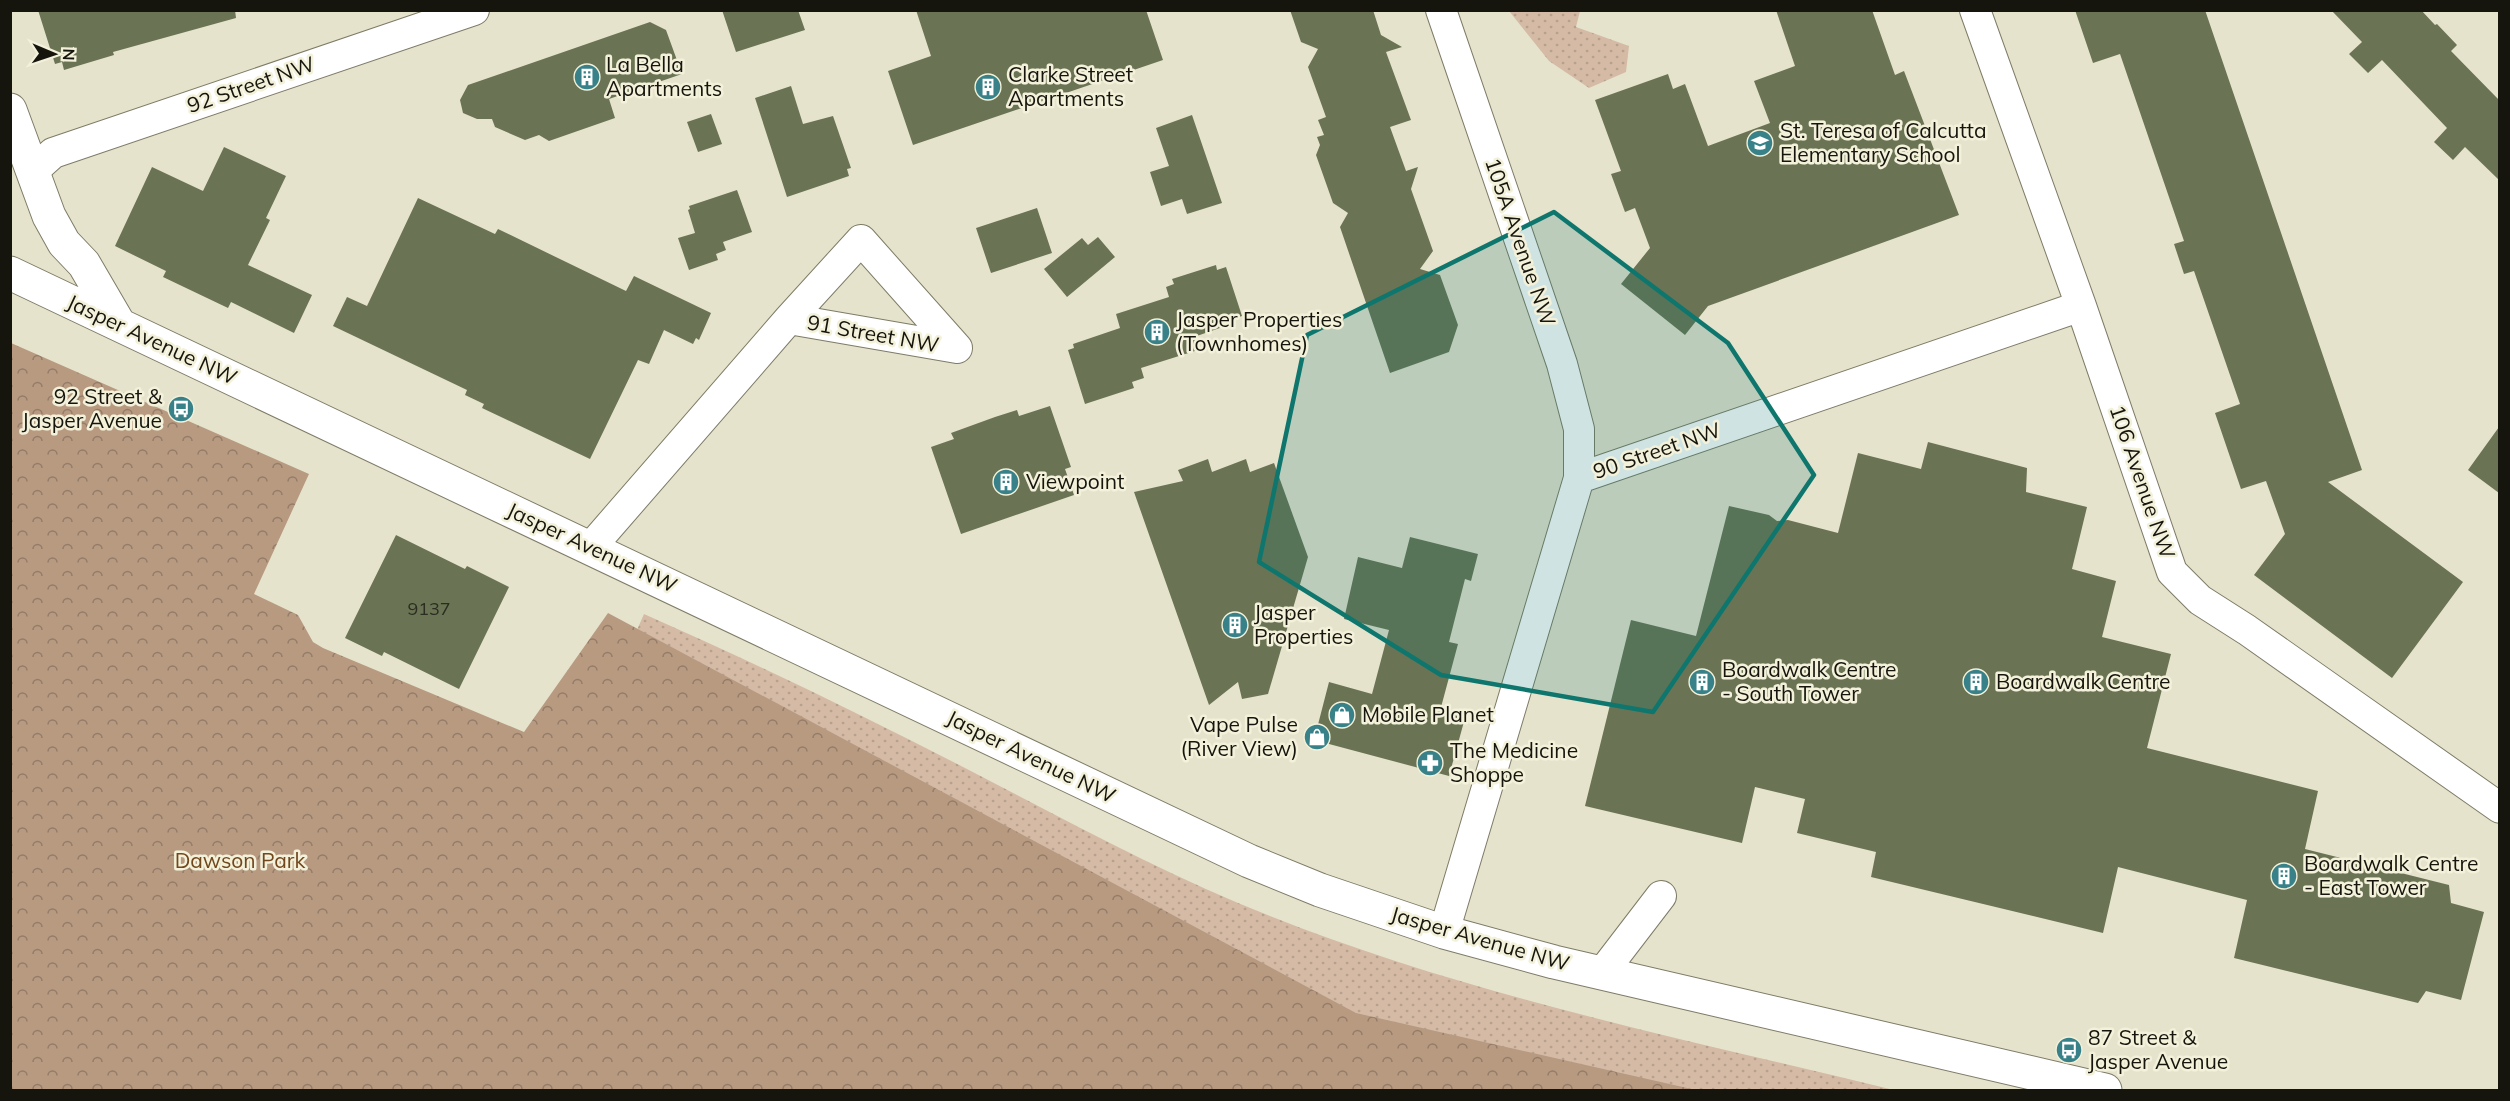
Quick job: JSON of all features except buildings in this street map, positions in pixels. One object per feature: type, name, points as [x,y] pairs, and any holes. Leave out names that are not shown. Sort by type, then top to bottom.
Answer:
[{"type":"main road","points":[[10,110],[22,175],[64,243],[84,264],[119,324]]},
{"type":"main road","name":"Jasper Avenue NW","points":[[10,273],[1249,861],[1320,890],[1444,932],[1602,974],[2105,1090]]},
{"type":"street","name":"105A Avenue NW","points":[[1441,10],[1562,364],[1579,429],[1579,478]]},
{"type":"street","name":"106 Avenue NW","points":[[1975,10],[2081,306],[2172,572],[2200,600],[2247,630],[2499,808]]},
{"type":"street","name":"92 Street NW","points":[[22,175],[53,153],[459,13]]},
{"type":"street","name":"91 Street NW","points":[[591,547],[789,319],[861,240],[957,348],[789,319]]},
{"type":"street","name":"90 Street NW","points":[[1444,932],[1579,478],[2081,306]]},
{"type":"street","points":[[1602,974],[1661,896]]},
{"type":"highlighted area","points":[[1554,212],[1728,343],[1814,475],[1653,712],[1441,675],[1259,562],[1307,335]]},
{"type":"shaded area","points":[[1509,11],[1580,11],[1576,27],[1629,46],[1626,72],[1589,88],[1549,61]]},
{"type":"shaded area","points":[[644,614],[847,708],[1155,865],[1270,916],[1423,970],[1501,993],[1658,1034],[1894,1090],[1498,1090],[606,700]]},
{"type":"green space","name":"Dawson Park","points":[[11,343],[309,474],[254,594],[298,615],[313,642],[323,648],[524,732],[608,613],[1356,1013],[1696,1090],[11,1090]]},
{"type":"place","name":"La Bella Apartments","points":[[587,77]]},
{"type":"place","name":"Clarke Street Apartments","points":[[988,87]]},
{"type":"place","name":"St. Teresa of Calcutta Elementary School","points":[[1760,143]]},
{"type":"place","name":"Jasper Properties (Townhomes)","points":[[1157,332]]},
{"type":"place","name":"92 Street & Jasper Avenue","points":[[181,409]]},
{"type":"place","name":"Viewpoint","points":[[1006,482]]},
{"type":"place","name":"Jasper Properties","points":[[1235,625]]},
{"type":"place","name":"Boardwalk Centre - South Tower","points":[[1702,682]]},
{"type":"place","name":"Boardwalk Centre","points":[[1976,682]]},
{"type":"place","name":"Mobile Planet","points":[[1342,715]]},
{"type":"place","name":"Vape Pulse (River View)","points":[[1317,737]]},
{"type":"place","name":"The Medicine Shoppe","points":[[1430,763]]},
{"type":"place","name":"Boardwalk Centre - East Tower","points":[[2284,876]]},
{"type":"place","name":"87 Street & Jasper Avenue","points":[[2069,1050]]}]
